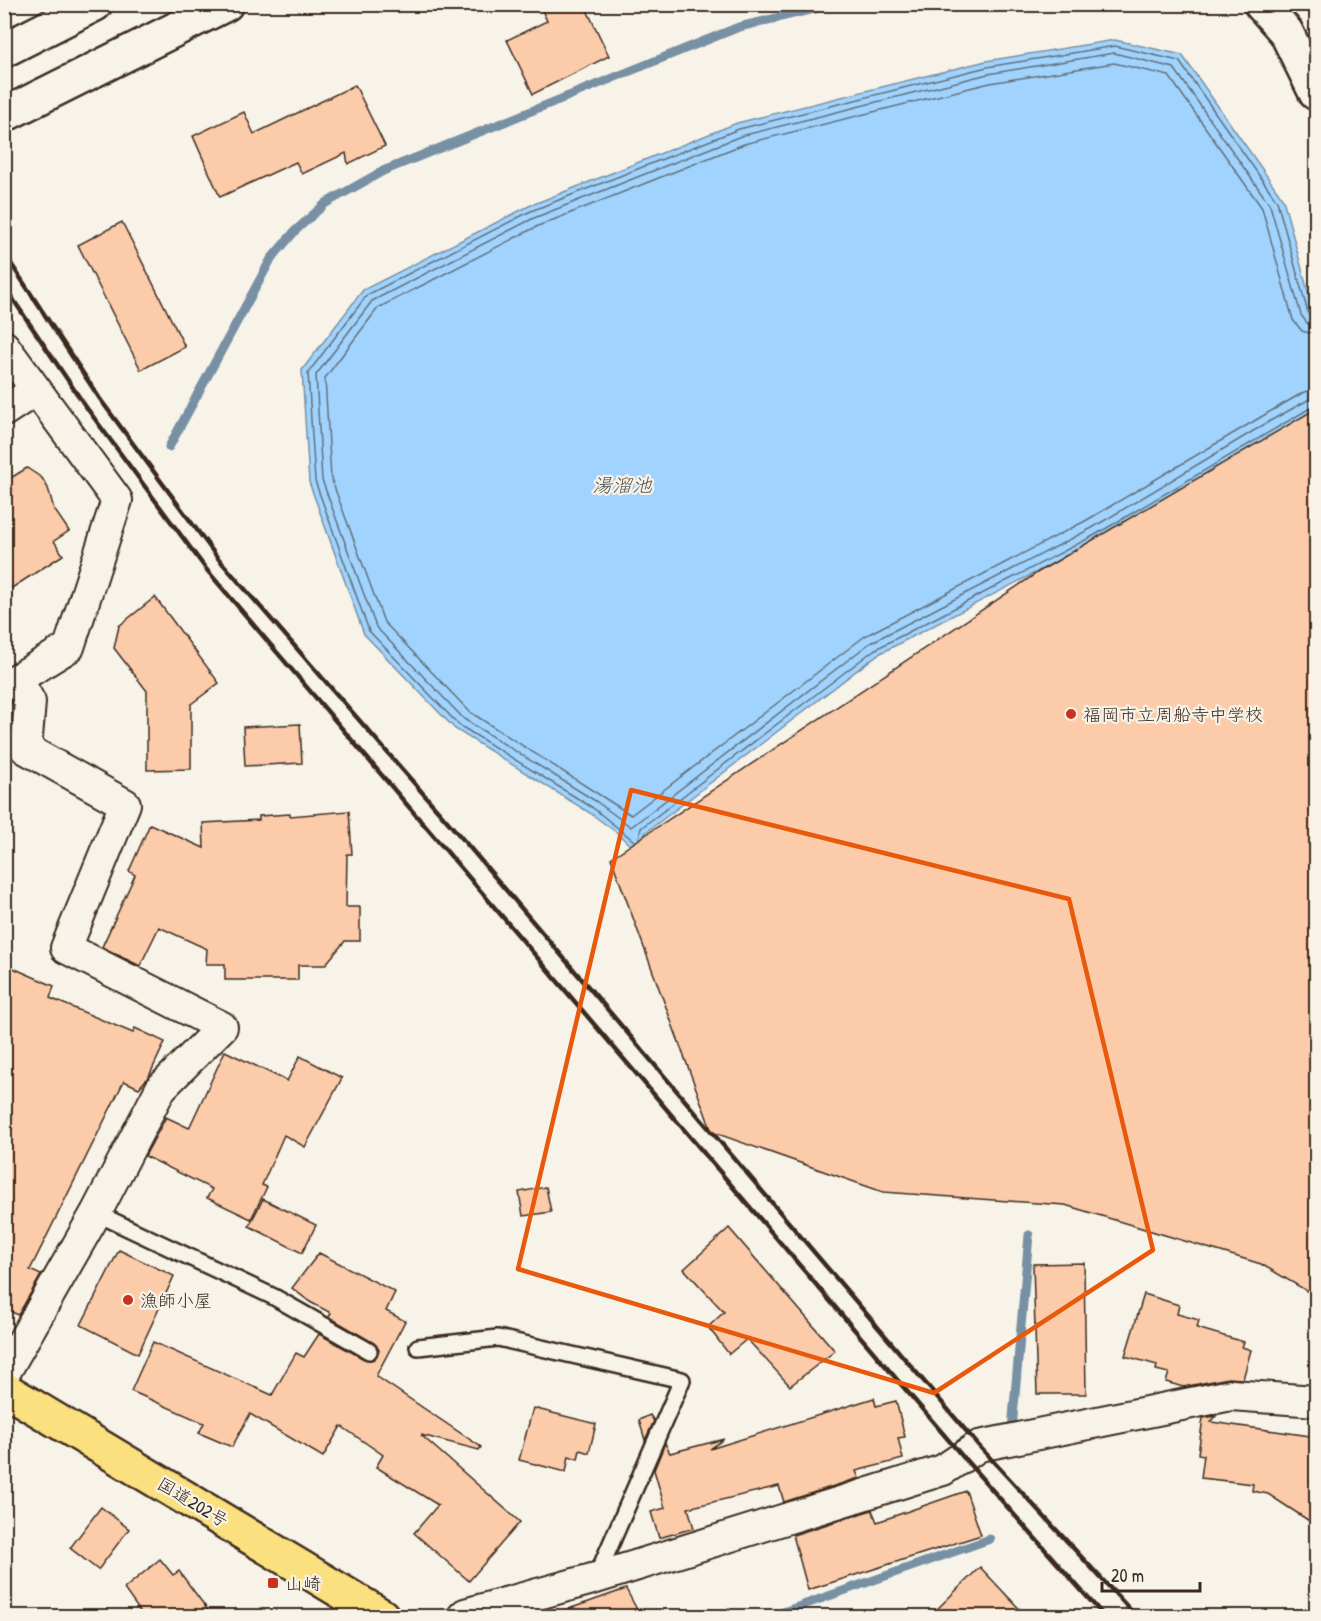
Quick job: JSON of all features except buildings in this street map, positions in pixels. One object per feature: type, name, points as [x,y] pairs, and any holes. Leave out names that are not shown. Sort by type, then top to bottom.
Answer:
[{"type":"highway","name":"国道202号","points":[[4,1389],[382,1617]]},
{"type":"street","points":[[4,50],[95,4]]},
{"type":"street","points":[[4,115],[226,4]]},
{"type":"street","points":[[1261,4],[1286,32],[1317,93]]},
{"type":"street","points":[[4,346],[117,500],[69,647],[11,681],[30,702],[26,749],[126,804],[66,948],[222,1027],[161,1088],[96,1214],[4,1374]]},
{"type":"street","points":[[4,411],[36,390]]},
{"type":"street","points":[[463,1617],[465,1614],[596,1578],[943,1470],[979,1446],[1231,1395],[1317,1401]]},
{"type":"lane","points":[[96,1214],[274,1297],[369,1351]]},
{"type":"lane","points":[[418,1347],[498,1338],[682,1380],[596,1578]]},
{"type":"highlighted area","points":[[631,790],[1069,899],[1153,1250],[934,1393],[518,1269]]},
{"type":"water","name":"湯溜池","points":[[1115,40],[1182,55],[1283,199],[1316,321],[1316,411],[1098,540],[877,655],[645,833],[646,860],[616,832],[590,813],[455,729],[364,634],[309,482],[302,370],[363,290],[529,206],[737,123],[986,61]]},
{"type":"waterway","points":[[169,447],[271,259],[295,231],[326,203],[383,171],[739,27],[835,4]]},
{"type":"waterway","points":[[1012,1429],[1029,1235]]},
{"type":"waterway","points":[[772,1616],[990,1539]]},
{"type":"railway","points":[[4,253],[100,399],[217,557],[448,822],[979,1446],[1136,1616]]},
{"type":"railway","points":[[4,286],[86,407],[206,569],[963,1457],[1104,1616]]},
{"type":"place","name":"福岡市立周船寺中学校","points":[[1071,714]]},
{"type":"place","name":"漁師小屋","points":[[128,1300]]},
{"type":"place","name":"山崎","points":[[273,1583]]}]
